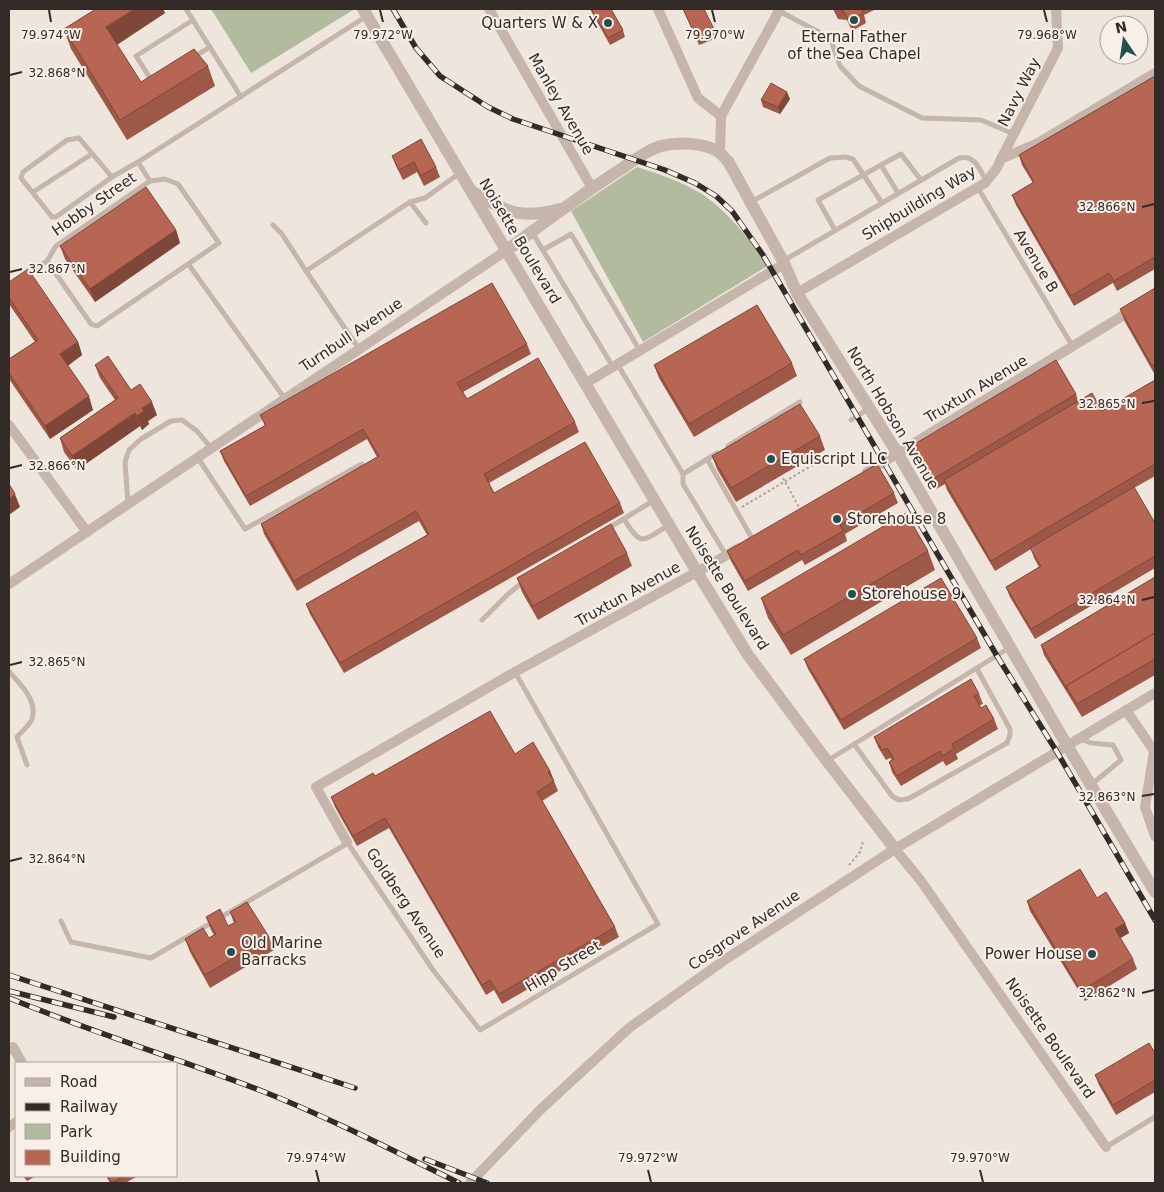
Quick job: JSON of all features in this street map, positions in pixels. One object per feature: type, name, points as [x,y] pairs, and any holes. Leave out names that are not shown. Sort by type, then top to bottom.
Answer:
[{"type":"street","name":"Manley Avenue","points":[[489,9],[592,188]]},
{"type":"street","points":[[658,9],[698,98],[722,116]]},
{"type":"street","name":"Navy Way","points":[[1001,159],[1058,48],[1056,9]]},
{"type":"street","points":[[720,152],[722,116],[780,10]]},
{"type":"street","name":"Noisette Boulevard","points":[[365,12],[748,655],[827,762],[921,880],[1106,1147]]},
{"type":"street","points":[[1001,159],[1038,142],[1155,74]]},
{"type":"street","name":"Turnbull Avenue","points":[[9,584],[507,250],[592,188],[644,154],[660,146],[675,144],[694,144],[720,152]]},
{"type":"street","name":"North Hobson Avenue","points":[[720,152],[728,161],[784,262],[797,293],[898,454],[1068,747],[1155,892]]},
{"type":"street","name":"Shipbuilding Way","points":[[797,293],[982,184],[997,168],[1001,159]]},
{"type":"street","points":[[472,192],[512,213],[550,212],[564,208]]},
{"type":"street","points":[[586,383],[784,262]]},
{"type":"street","name":"Truxtun Avenue","points":[[860,476],[1155,296]]},
{"type":"street","points":[[9,425],[87,532]]},
{"type":"street","name":"Truxtun Avenue","points":[[316,787],[757,537]]},
{"type":"street","name":"Cosgrove Avenue","points":[[470,1183],[540,1110],[630,1028],[726,958],[895,849],[1068,747],[1079,738],[1155,693]]},
{"type":"street","points":[[1126,710],[1154,751],[1145,807],[1155,836]]},
{"type":"street","name":"Goldberg Avenue","points":[[316,787],[348,843]]},
{"type":"street","points":[[11,1048],[21,1062]]},
{"type":"lane","points":[[186,9],[241,97]]},
{"type":"lane","points":[[780,10],[819,32],[832,43],[840,66],[851,79],[868,90],[922,118],[981,120],[1014,134]]},
{"type":"lane","name":"Noisette Boulevard","points":[[33,192],[52,217],[56,217],[112,176],[138,162],[241,97],[365,12]]},
{"type":"lane","points":[[161,78],[153,83],[136,56],[193,20]]},
{"type":"lane","points":[[186,63],[210,47]]},
{"type":"lane","points":[[92,154],[33,192],[21,178],[23,172],[67,140],[79,138],[112,176]]},
{"type":"lane","points":[[784,262],[922,180],[901,154],[818,200],[835,230]]},
{"type":"lane","name":"Avenue B","points":[[922,180],[954,160],[966,156],[975,163],[982,184],[1073,347]]},
{"type":"lane","points":[[750,202],[830,158],[845,157],[852,159],[882,203]]},
{"type":"lane","points":[[47,261],[91,324],[97,326],[219,243],[178,184],[165,179],[150,181],[138,162]]},
{"type":"lane","points":[[881,165],[898,193]]},
{"type":"lane","points":[[306,271],[410,202],[424,198],[461,173]]},
{"type":"lane","name":"Hobby Street","points":[[24,276],[47,261],[56,246],[150,181]]},
{"type":"lane","points":[[410,202],[426,222]]},
{"type":"lane","points":[[273,225],[282,234],[359,349]]},
{"type":"lane","points":[[532,232],[683,474],[684,484],[726,555]]},
{"type":"lane","points":[[543,250],[571,234],[640,351]]},
{"type":"lane","points":[[189,265],[285,399]]},
{"type":"lane","points":[[683,474],[800,402]]},
{"type":"lane","points":[[851,420],[868,409]]},
{"type":"lane","points":[[128,504],[125,462],[128,450],[141,439],[171,421],[182,420],[197,431],[211,448]]},
{"type":"lane","points":[[198,458],[245,529],[362,464]]},
{"type":"lane","points":[[707,459],[757,537]]},
{"type":"lane","points":[[598,535],[655,500]]},
{"type":"lane","points":[[624,520],[634,536],[639,539],[645,539],[669,525]]},
{"type":"lane","points":[[482,620],[507,595],[527,579]]},
{"type":"lane","points":[[827,762],[1010,648]]},
{"type":"lane","points":[[854,744],[892,796],[899,800],[908,799],[1007,742],[1010,729],[977,669]]},
{"type":"lane","points":[[9,671],[30,696],[33,712],[32,720],[17,737],[27,765]]},
{"type":"lane","name":"Hipp Street","points":[[480,1030],[658,924],[516,672]]},
{"type":"lane","points":[[1079,738],[1091,743],[1113,745],[1121,760],[1091,784]]},
{"type":"lane","points":[[61,921],[71,942],[151,958],[348,843]]},
{"type":"lane","name":"Goldberg Avenue","points":[[348,843],[433,970],[480,1030]]},
{"type":"lane","points":[[1106,1147],[1155,1117]]},
{"type":"path","points":[[740,508],[831,454]]},
{"type":"path","points":[[783,478],[802,511]]},
{"type":"green space","points":[[211,9],[352,9],[353,10],[251,73]]},
{"type":"green space","points":[[637,167],[679,182],[712,201],[738,227],[769,265],[643,342],[571,211]]},
{"type":"building","points":[[96,9],[135,9],[106,27],[141,82],[194,49],[208,66],[120,120],[64,29]]},
{"type":"building","name":"Quarters W & X","points":[[591,9],[611,9],[623,30],[608,38]]},
{"type":"building","points":[[683,9],[704,9],[715,31],[697,39]]},
{"type":"building","points":[[835,9],[861,9],[863,13],[849,21],[843,10]]},
{"type":"building","points":[[1155,76],[1155,257],[1114,281],[1109,273],[1071,296],[1012,195],[1034,182],[1019,155]]},
{"type":"building","points":[[771,83],[787,92],[778,107],[761,100]]},
{"type":"building","points":[[421,139],[436,167],[421,176],[414,162],[399,170],[392,156]]},
{"type":"building","points":[[146,187],[176,230],[90,289],[60,246]]},
{"type":"building","points":[[28,269],[78,342],[60,354],[89,396],[45,426],[9,373],[9,359],[38,340],[9,298],[9,282]]},
{"type":"building","points":[[492,283],[527,344],[457,383],[467,399],[538,358],[575,422],[484,474],[494,493],[585,442],[620,503],[340,663],[306,604],[429,534],[416,511],[294,581],[261,524],[379,456],[363,429],[246,496],[220,451],[266,425],[260,415]]},
{"type":"building","points":[[1155,288],[1155,364],[1152,366],[1120,309]]},
{"type":"building","points":[[757,305],[792,363],[689,424],[654,365]]},
{"type":"building","points":[[108,356],[131,390],[140,384],[152,402],[142,408],[144,411],[137,416],[135,413],[72,456],[60,438],[118,398],[95,365]]},
{"type":"building","points":[[1056,360],[1076,394],[933,479],[913,445]]},
{"type":"building","points":[[1155,380],[1155,464],[991,561],[944,480],[1092,393],[1102,411]]},
{"type":"building","name":"Equiscript LLC","points":[[800,404],[820,436],[731,488],[712,456]]},
{"type":"building","name":"Storehouse 8","points":[[877,464],[894,493],[840,525],[843,531],[801,555],[798,550],[745,581],[727,551]]},
{"type":"building","points":[[9,484],[15,494],[9,499]]},
{"type":"building","points":[[1134,487],[1155,523],[1155,556],[1031,629],[1006,587],[1041,566],[1030,548]]},
{"type":"building","points":[[906,513],[928,551],[783,635],[761,598]]},
{"type":"building","points":[[611,524],[627,553],[533,606],[517,578]]},
{"type":"building","points":[[1155,577],[1155,633],[1066,686],[1067,689],[1041,645]]},
{"type":"building","points":[[941,578],[977,638],[841,720],[804,659]]},
{"type":"building","points":[[1155,633],[1155,659],[1077,704],[1066,686]]},
{"type":"building","points":[[971,679],[979,694],[974,696],[981,708],[986,705],[994,719],[952,744],[954,749],[942,756],[940,751],[897,776],[889,762],[894,759],[887,748],[882,750],[874,737]]},
{"type":"building","points":[[490,711],[515,754],[533,742],[550,771],[548,772],[554,781],[537,792],[615,927],[499,994],[490,980],[482,985],[385,818],[353,836],[331,797],[373,773],[375,776]]},
{"type":"building","name":"Power House","points":[[1080,869],[1097,898],[1106,892],[1125,923],[1115,929],[1133,959],[1081,991],[1027,901]]},
{"type":"building","name":"Old Marine Barracks","points":[[247,902],[269,937],[205,975],[185,939],[203,928],[209,938],[216,934],[206,917],[220,909],[228,926],[236,922],[230,912]]},
{"type":"building","points":[[1149,1043],[1155,1053],[1155,1080],[1113,1105],[1095,1075]]},
{"type":"building","points":[[108,1177],[122,1177],[112,1183]]},
{"type":"railway","points":[[393,9],[416,48],[440,76],[488,107],[513,119],[665,170],[695,183],[716,196],[732,211],[763,255],[997,656],[1057,752],[1155,920]]},
{"type":"railway","points":[[9,975],[355,1088]]},
{"type":"railway","points":[[9,991],[114,1017]]},
{"type":"railway","points":[[9,998],[287,1101],[362,1135],[459,1183]]},
{"type":"railway","points":[[425,1159],[487,1183]]},
{"type":"place","name":"Eternal Father of the Sea Chapel","points":[[854,20]]},
{"type":"place","name":"Quarters W & X","points":[[608,23]]},
{"type":"place","name":"Equiscript LLC","points":[[771,459]]},
{"type":"place","name":"Storehouse 8","points":[[837,519]]},
{"type":"place","name":"Storehouse 9","points":[[852,594]]},
{"type":"place","name":"Old Marine Barracks","points":[[231,952]]},
{"type":"place","name":"Power House","points":[[1092,954]]}]
